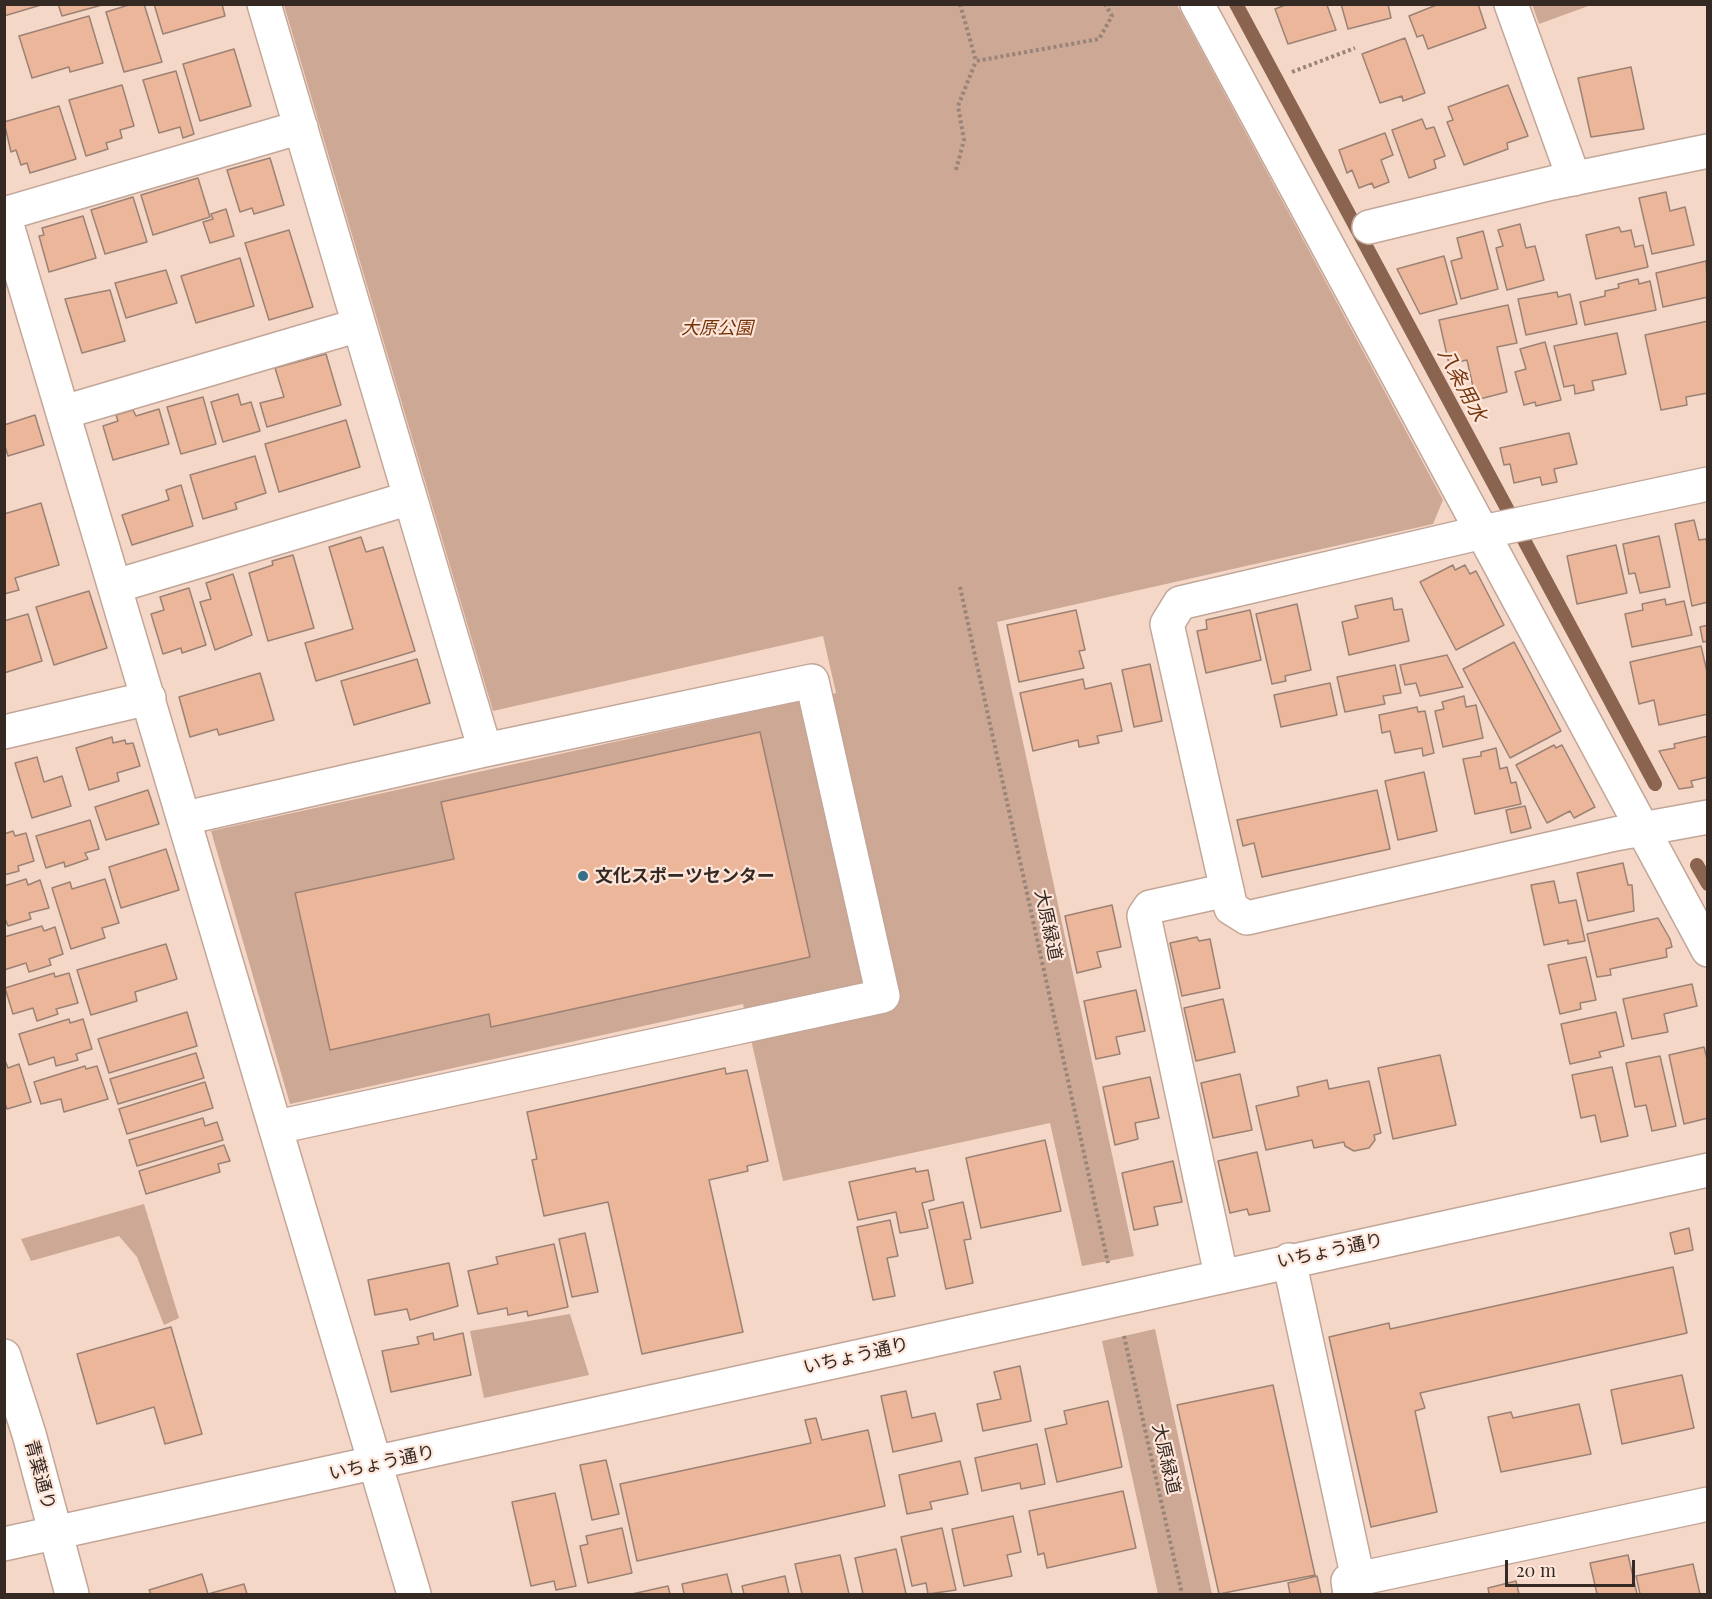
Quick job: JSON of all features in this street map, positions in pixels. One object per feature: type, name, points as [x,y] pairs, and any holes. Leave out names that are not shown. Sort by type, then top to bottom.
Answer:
[{"type":"street","points":[[264,4],[486,750]]},
{"type":"street","points":[[1197,4],[1503,528],[1644,829],[1707,950]]},
{"type":"street","points":[[1511,4],[1574,179]]},
{"type":"street","points":[[301,127],[4,214],[378,1464],[414,1594]]},
{"type":"street","points":[[1369,227],[1574,179],[1707,151]]},
{"type":"street","points":[[63,412],[359,325]]},
{"type":"street","points":[[1707,484],[1503,528],[1180,603],[1167,624],[1231,908],[1247,918],[1707,817]]},
{"type":"street","points":[[116,586],[410,498]]},
{"type":"street","points":[[185,818],[486,750],[812,681],[883,996],[277,1127]]},
{"type":"street","points":[[4,732],[149,698]]},
{"type":"street","points":[[1221,1275],[1144,916],[1150,907],[1227,890]]},
{"type":"street","name":"いちょう通り","points":[[4,1544],[378,1464],[1221,1275],[1707,1170]]},
{"type":"street","points":[[1289,1260],[1354,1587],[1707,1503]]},
{"type":"street","name":"青葉通り","points":[[4,1356],[72,1594]]},
{"type":"path","points":[[956,171],[964,140],[958,106],[976,61],[960,4]]},
{"type":"path","points":[[976,61],[1099,39],[1112,16],[1106,4]]},
{"type":"path","points":[[1292,72],[1355,48]]},
{"type":"path","name":"大原緑道","points":[[960,587],[1109,1268]]},
{"type":"path","name":"大原緑道","points":[[1123,1330],[1182,1594]]},
{"type":"green space","points":[[1532,4],[1591,4],[1591,5],[1539,24]]},
{"type":"green space","name":"大原公園","points":[[284,5],[1177,5],[1443,500],[1433,524],[997,622],[1134,1256],[1082,1266],[1050,1123],[783,1181],[743,1004],[290,1104],[211,831],[836,693],[823,636],[493,711]]},
{"type":"green space","points":[[144,1204],[179,1318],[164,1325],[137,1257],[119,1236],[31,1261],[21,1239]]},
{"type":"green space","points":[[570,1314],[589,1375],[484,1398],[470,1331]]},
{"type":"green space","points":[[1155,1329],[1212,1594],[1158,1594],[1102,1341]]},
{"type":"building","points":[[4,4],[40,4],[41,5],[4,16]]},
{"type":"building","points":[[58,4],[102,4],[102,5],[62,16]]},
{"type":"building","points":[[132,4],[144,4],[162,62],[124,72],[106,12]]},
{"type":"building","points":[[154,4],[222,4],[225,16],[163,34]]},
{"type":"building","points":[[1288,4],[1330,4],[1327,5],[1336,30],[1288,44],[1275,9]]},
{"type":"building","points":[[1341,4],[1388,4],[1391,18],[1348,29]]},
{"type":"building","points":[[1439,4],[1478,4],[1486,28],[1428,49],[1423,35],[1417,37],[1409,16]]},
{"type":"building","points":[[89,16],[103,63],[70,72],[69,67],[32,78],[19,36]]},
{"type":"building","points":[[1405,38],[1425,93],[1403,101],[1402,96],[1380,103],[1362,54]]},
{"type":"building","points":[[234,49],[251,106],[200,121],[183,64]]},
{"type":"building","points":[[1631,67],[1644,129],[1591,137],[1578,78]]},
{"type":"building","points":[[176,71],[194,134],[183,138],[180,127],[159,133],[143,80]]},
{"type":"building","points":[[122,85],[134,126],[120,130],[122,138],[106,143],[108,149],[86,156],[69,100]]},
{"type":"building","points":[[1508,85],[1528,136],[1507,143],[1508,149],[1464,165],[1447,122],[1453,120],[1448,107]]},
{"type":"building","points":[[59,106],[76,159],[30,173],[27,163],[21,165],[16,150],[11,152],[4,122]]},
{"type":"building","points":[[1422,119],[1426,129],[1434,127],[1445,156],[1434,160],[1436,168],[1409,178],[1392,130]]},
{"type":"building","points":[[1385,133],[1393,155],[1381,160],[1389,182],[1374,188],[1372,183],[1359,188],[1352,170],[1347,173],[1339,150]]},
{"type":"building","points":[[270,158],[284,205],[254,214],[252,208],[240,212],[227,170]]},
{"type":"building","points":[[198,178],[210,217],[153,235],[141,195]]},
{"type":"building","points":[[1666,192],[1670,211],[1685,207],[1694,245],[1652,254],[1639,198]]},
{"type":"building","points":[[133,197],[147,242],[105,254],[91,210]]},
{"type":"building","points":[[226,209],[234,236],[210,243],[203,222],[213,219],[211,214]]},
{"type":"building","points":[[83,216],[96,258],[49,272],[39,236],[44,235],[42,228]]},
{"type":"building","points":[[1520,224],[1526,248],[1535,246],[1544,280],[1507,290],[1496,248],[1503,246],[1498,230]]},
{"type":"building","points":[[1619,227],[1621,232],[1631,230],[1635,247],[1643,245],[1648,267],[1596,279],[1586,235]]},
{"type":"building","points":[[289,230],[313,307],[269,320],[245,243]]},
{"type":"building","points":[[1483,231],[1498,289],[1461,299],[1451,261],[1462,258],[1457,238]]},
{"type":"building","points":[[1444,256],[1457,304],[1420,314],[1397,269]]},
{"type":"building","points":[[240,258],[254,306],[196,323],[181,276]]},
{"type":"building","points":[[1706,261],[1708,297],[1663,307],[1656,273]]},
{"type":"building","points":[[166,270],[177,303],[126,318],[115,283]]},
{"type":"building","points":[[1638,279],[1639,284],[1650,281],[1656,310],[1585,325],[1580,302],[1605,296],[1605,291],[1619,288],[1618,284]]},
{"type":"building","points":[[110,290],[125,341],[82,353],[65,299]]},
{"type":"building","points":[[1557,292],[1558,297],[1570,294],[1577,324],[1526,335],[1518,299]]},
{"type":"building","points":[[1508,305],[1517,343],[1497,347],[1507,392],[1476,400],[1467,360],[1449,364],[1439,320]]},
{"type":"building","points":[[1708,321],[1708,393],[1686,397],[1687,405],[1661,410],[1645,335]]},
{"type":"building","points":[[1617,333],[1626,374],[1592,381],[1594,390],[1575,394],[1574,385],[1564,387],[1554,346]]},
{"type":"building","points":[[1545,342],[1561,400],[1536,406],[1535,402],[1524,405],[1515,372],[1526,369],[1520,349]]},
{"type":"building","points":[[326,354],[341,405],[267,427],[260,403],[284,397],[275,368]]},
{"type":"building","points":[[238,394],[241,405],[251,402],[260,431],[223,442],[211,402]]},
{"type":"building","points":[[203,397],[216,444],[181,454],[167,407]]},
{"type":"building","points":[[159,409],[169,444],[113,460],[103,426],[118,421],[116,415],[133,410],[136,416]]},
{"type":"building","points":[[35,415],[44,445],[8,456],[4,443],[4,425]]},
{"type":"building","points":[[346,420],[360,467],[279,492],[265,444]]},
{"type":"building","points":[[1569,433],[1577,464],[1554,469],[1557,482],[1542,485],[1540,477],[1514,483],[1510,464],[1504,465],[1500,448]]},
{"type":"building","points":[[255,456],[266,493],[235,503],[237,509],[203,519],[190,475]]},
{"type":"building","points":[[181,485],[193,526],[132,545],[122,515],[169,500],[166,490]]},
{"type":"building","points":[[41,503],[59,565],[15,578],[19,590],[4,594],[4,514]]},
{"type":"building","points":[[1694,520],[1699,540],[1706,539],[1708,548],[1708,602],[1692,606],[1675,524]]},
{"type":"building","points":[[1659,536],[1670,587],[1640,593],[1635,573],[1629,574],[1623,544]]},
{"type":"building","points":[[361,537],[366,552],[383,547],[415,651],[316,681],[305,643],[353,629],[329,547]]},
{"type":"building","points":[[1616,545],[1627,593],[1577,604],[1567,556]]},
{"type":"building","points":[[293,555],[314,628],[268,641],[249,573],[273,565],[272,561]]},
{"type":"building","points":[[1453,565],[1455,570],[1465,565],[1470,574],[1476,571],[1504,625],[1456,650],[1420,582]]},
{"type":"building","points":[[233,574],[252,635],[215,650],[200,602],[211,599],[206,583]]},
{"type":"building","points":[[189,588],[206,645],[182,653],[181,648],[163,654],[151,614],[164,610],[160,597]]},
{"type":"building","points":[[89,591],[107,648],[54,665],[36,607]]},
{"type":"building","points":[[1392,598],[1394,610],[1402,609],[1409,641],[1349,655],[1342,622],[1358,618],[1355,606]]},
{"type":"building","points":[[1665,599],[1666,605],[1684,601],[1692,635],[1632,647],[1625,614],[1643,610],[1642,604]]},
{"type":"building","points":[[1297,604],[1311,670],[1285,676],[1286,681],[1272,684],[1256,614]]},
{"type":"building","points":[[1076,610],[1085,650],[1079,651],[1084,668],[1019,682],[1007,625]]},
{"type":"building","points":[[1250,610],[1261,660],[1206,673],[1197,631],[1207,629],[1206,620]]},
{"type":"building","points":[[28,614],[42,661],[4,673],[4,621]]},
{"type":"building","points":[[1708,625],[1708,641],[1703,642],[1700,627]]},
{"type":"building","points":[[1514,642],[1561,731],[1510,758],[1463,669]]},
{"type":"building","points":[[1701,646],[1708,676],[1708,714],[1659,725],[1654,700],[1639,704],[1630,662]]},
{"type":"building","points":[[1447,655],[1463,687],[1420,696],[1416,683],[1405,685],[1400,665]]},
{"type":"building","points":[[417,659],[430,703],[354,725],[341,681]]},
{"type":"building","points":[[1150,664],[1162,721],[1134,727],[1122,670]]},
{"type":"building","points":[[1395,665],[1401,693],[1383,696],[1385,704],[1345,712],[1337,677]]},
{"type":"building","points":[[260,673],[274,720],[219,735],[217,729],[190,737],[179,697]]},
{"type":"building","points":[[1083,679],[1085,689],[1111,683],[1122,731],[1097,736],[1099,743],[1079,747],[1078,740],[1033,751],[1020,693]]},
{"type":"building","points":[[1330,683],[1337,715],[1281,727],[1274,695]]},
{"type":"building","points":[[1464,696],[1466,707],[1476,705],[1483,738],[1443,747],[1435,711],[1444,709],[1442,702]]},
{"type":"building","points":[[1417,707],[1418,712],[1425,711],[1434,753],[1423,756],[1422,748],[1395,753],[1390,731],[1382,733],[1379,715]]},
{"type":"building","name":"文化スポーツセンター","points":[[760,732],[810,957],[491,1027],[489,1014],[330,1050],[295,893],[454,859],[441,802]]},
{"type":"building","points":[[1708,736],[1708,777],[1691,781],[1693,787],[1679,789],[1659,751],[1675,748],[1674,744]]},
{"type":"building","points":[[112,737],[113,743],[125,740],[126,744],[133,743],[140,766],[117,773],[119,781],[89,790],[76,748]]},
{"type":"building","points":[[1554,745],[1556,748],[1562,745],[1595,807],[1574,818],[1570,811],[1547,823],[1516,765]]},
{"type":"building","points":[[1496,748],[1500,769],[1507,767],[1511,783],[1516,782],[1521,804],[1475,814],[1463,759],[1481,756],[1481,752]]},
{"type":"building","points":[[37,757],[44,782],[62,776],[71,806],[32,818],[15,763]]},
{"type":"building","points":[[1424,772],[1437,831],[1398,840],[1385,781]]},
{"type":"building","points":[[148,790],[159,824],[106,840],[95,807]]},
{"type":"building","points":[[1377,790],[1390,849],[1262,877],[1254,843],[1243,846],[1237,820]]},
{"type":"building","points":[[1525,806],[1531,828],[1511,833],[1506,810]]},
{"type":"building","points":[[90,820],[99,849],[85,853],[88,859],[65,867],[64,862],[46,868],[36,836]]},
{"type":"building","points":[[13,831],[15,836],[26,833],[34,861],[18,866],[19,871],[4,875],[4,834]]},
{"type":"building","points":[[166,849],[179,890],[121,908],[109,867]]},
{"type":"building","points":[[1623,863],[1628,885],[1632,885],[1634,911],[1588,921],[1577,873]]},
{"type":"building","points":[[26,879],[28,885],[40,880],[49,908],[29,913],[31,919],[8,926],[4,916],[4,886]]},
{"type":"building","points":[[105,879],[119,923],[102,928],[105,938],[71,949],[52,888],[70,882],[72,889]]},
{"type":"building","points":[[1554,881],[1559,903],[1576,900],[1585,941],[1568,944],[1568,940],[1544,945],[1531,885]]},
{"type":"building","points":[[1112,905],[1121,947],[1097,952],[1101,967],[1077,973],[1065,916]]},
{"type":"building","points":[[1658,918],[1672,947],[1666,949],[1667,957],[1610,969],[1611,975],[1597,977],[1587,934]]},
{"type":"building","points":[[42,926],[44,931],[55,927],[63,954],[49,959],[51,965],[29,972],[26,963],[4,970],[4,937]]},
{"type":"building","points":[[1197,937],[1199,941],[1210,939],[1220,988],[1182,996],[1170,943]]},
{"type":"building","points":[[166,944],[177,979],[135,992],[137,1001],[91,1015],[77,970]]},
{"type":"building","points":[[1586,957],[1596,1000],[1580,1003],[1581,1009],[1560,1014],[1548,965]]},
{"type":"building","points":[[54,973],[55,977],[69,973],[78,1003],[56,1009],[58,1014],[37,1021],[33,1008],[13,1014],[5,988]]},
{"type":"building","points":[[1692,984],[1697,1006],[1664,1014],[1668,1032],[1632,1039],[1623,999]]},
{"type":"building","points":[[1136,990],[1145,1031],[1116,1037],[1120,1054],[1096,1059],[1084,1001]]},
{"type":"building","points":[[1223,999],[1235,1052],[1196,1061],[1184,1008]]},
{"type":"building","points":[[187,1012],[197,1046],[109,1073],[98,1039]]},
{"type":"building","points":[[1616,1012],[1624,1046],[1599,1052],[1601,1057],[1570,1064],[1561,1024]]},
{"type":"building","points":[[69,1019],[70,1023],[83,1019],[92,1049],[76,1054],[78,1060],[56,1066],[54,1057],[29,1065],[19,1034]]},
{"type":"building","points":[[1704,1047],[1708,1063],[1708,1118],[1684,1124],[1669,1055]]},
{"type":"building","points":[[196,1053],[204,1078],[118,1104],[110,1079]]},
{"type":"building","points":[[1440,1055],[1456,1125],[1393,1139],[1378,1068]]},
{"type":"building","points":[[1660,1056],[1676,1126],[1652,1131],[1646,1105],[1635,1107],[1626,1063]]},
{"type":"building","points":[[4,1058],[8,1068],[19,1064],[31,1102],[7,1109],[4,1101]]},
{"type":"building","points":[[85,1066],[86,1069],[97,1066],[108,1099],[64,1112],[61,1099],[41,1104],[34,1082]]},
{"type":"building","points":[[1612,1067],[1628,1136],[1601,1142],[1595,1115],[1581,1118],[1572,1075]]},
{"type":"building","points":[[725,1068],[726,1074],[747,1070],[768,1161],[747,1166],[748,1171],[709,1180],[743,1332],[642,1354],[608,1202],[544,1216],[532,1160],[537,1159],[527,1112]]},
{"type":"building","points":[[1240,1074],[1252,1130],[1213,1138],[1201,1083]]},
{"type":"building","points":[[1150,1077],[1159,1118],[1135,1123],[1138,1139],[1115,1145],[1103,1087]]},
{"type":"building","points":[[1327,1080],[1329,1089],[1369,1081],[1381,1133],[1374,1135],[1375,1140],[1369,1148],[1354,1151],[1345,1146],[1344,1142],[1314,1148],[1312,1140],[1266,1150],[1256,1106],[1299,1096],[1297,1087]]},
{"type":"building","points":[[205,1082],[213,1108],[127,1134],[119,1109]]},
{"type":"building","points":[[203,1118],[205,1126],[217,1122],[223,1140],[137,1166],[129,1140]]},
{"type":"building","points":[[1045,1140],[1061,1211],[981,1228],[966,1158]]},
{"type":"building","points":[[224,1145],[230,1161],[218,1164],[220,1172],[146,1194],[139,1171]]},
{"type":"building","points":[[1257,1152],[1270,1211],[1249,1215],[1247,1209],[1230,1213],[1218,1161]]},
{"type":"building","points":[[1173,1161],[1182,1202],[1154,1207],[1158,1225],[1134,1230],[1122,1173]]},
{"type":"building","points":[[915,1168],[916,1172],[928,1170],[934,1200],[922,1203],[928,1228],[900,1233],[896,1212],[858,1220],[849,1182]]},
{"type":"building","points":[[963,1202],[971,1239],[964,1240],[973,1283],[946,1289],[929,1210]]},
{"type":"building","points":[[890,1220],[898,1256],[887,1258],[895,1296],[873,1300],[857,1227]]},
{"type":"building","points":[[1689,1228],[1693,1250],[1675,1254],[1670,1233]]},
{"type":"building","points":[[585,1233],[598,1292],[572,1297],[559,1239]]},
{"type":"building","points":[[554,1244],[568,1307],[528,1316],[527,1311],[508,1315],[507,1308],[478,1314],[468,1271],[498,1264],[496,1257]]},
{"type":"building","points":[[449,1263],[458,1306],[410,1320],[407,1309],[375,1315],[368,1280]]},
{"type":"building","points":[[1673,1267],[1687,1333],[1420,1393],[1425,1408],[1415,1411],[1437,1512],[1371,1527],[1329,1337],[1389,1323],[1390,1329]]},
{"type":"building","points":[[171,1327],[202,1434],[165,1444],[154,1407],[97,1424],[77,1354]]},
{"type":"building","points":[[433,1333],[434,1340],[463,1333],[471,1375],[391,1392],[382,1351],[419,1344],[417,1337]]},
{"type":"building","points":[[1020,1366],[1031,1421],[983,1431],[977,1404],[1001,1399],[994,1372]]},
{"type":"building","points":[[1682,1375],[1694,1428],[1622,1444],[1611,1390]]},
{"type":"building","points":[[1273,1385],[1315,1575],[1219,1594],[1177,1405]]},
{"type":"building","points":[[906,1391],[912,1418],[935,1413],[942,1441],[893,1452],[881,1396]]},
{"type":"building","points":[[1108,1401],[1122,1467],[1057,1482],[1045,1429],[1067,1424],[1064,1411]]},
{"type":"building","points":[[1579,1404],[1591,1454],[1501,1472],[1488,1417],[1511,1412],[1513,1418]]},
{"type":"building","points":[[816,1418],[822,1440],[868,1430],[885,1506],[637,1561],[620,1484],[811,1443],[805,1420]]},
{"type":"building","points":[[1037,1444],[1045,1484],[1021,1489],[1020,1483],[982,1491],[975,1458]]},
{"type":"building","points":[[606,1460],[619,1514],[592,1520],[580,1465]]},
{"type":"building","points":[[960,1461],[968,1494],[930,1502],[932,1509],[907,1514],[899,1475]]},
{"type":"building","points":[[1123,1491],[1136,1548],[1047,1568],[1044,1553],[1038,1555],[1029,1511]]},
{"type":"building","points":[[555,1493],[576,1586],[556,1590],[554,1581],[531,1586],[512,1502]]},
{"type":"building","points":[[1013,1516],[1021,1552],[1007,1555],[1012,1576],[964,1586],[952,1529]]},
{"type":"building","points":[[622,1528],[632,1573],[588,1583],[580,1546],[588,1544],[586,1536]]},
{"type":"building","points":[[942,1528],[956,1590],[928,1594],[926,1583],[912,1586],[901,1537]]},
{"type":"building","points":[[896,1549],[906,1594],[863,1594],[855,1558]]},
{"type":"building","points":[[840,1555],[849,1594],[802,1594],[795,1564]]},
{"type":"building","points":[[1628,1555],[1637,1594],[1597,1594],[1590,1563]]},
{"type":"building","points":[[1693,1564],[1700,1594],[1640,1594],[1636,1576]]},
{"type":"building","points":[[202,1574],[208,1594],[151,1594],[149,1590]]},
{"type":"building","points":[[727,1574],[732,1594],[684,1594],[682,1584]]},
{"type":"building","points":[[785,1576],[789,1594],[744,1594],[742,1586]]},
{"type":"building","points":[[1317,1576],[1321,1594],[1290,1594],[1288,1583]]},
{"type":"building","points":[[1516,1581],[1519,1594],[1489,1594],[1488,1588]]},
{"type":"building","points":[[244,1584],[247,1594],[208,1594]]},
{"type":"building","points":[[668,1586],[670,1594],[632,1594]]},
{"type":"waterway","name":"八条用水","points":[[1236,4],[1655,784]]},
{"type":"waterway","name":"八条用水","points":[[1697,865],[1708,884]]},
{"type":"place","name":"文化スポーツセンター","points":[[583,876]]}]
